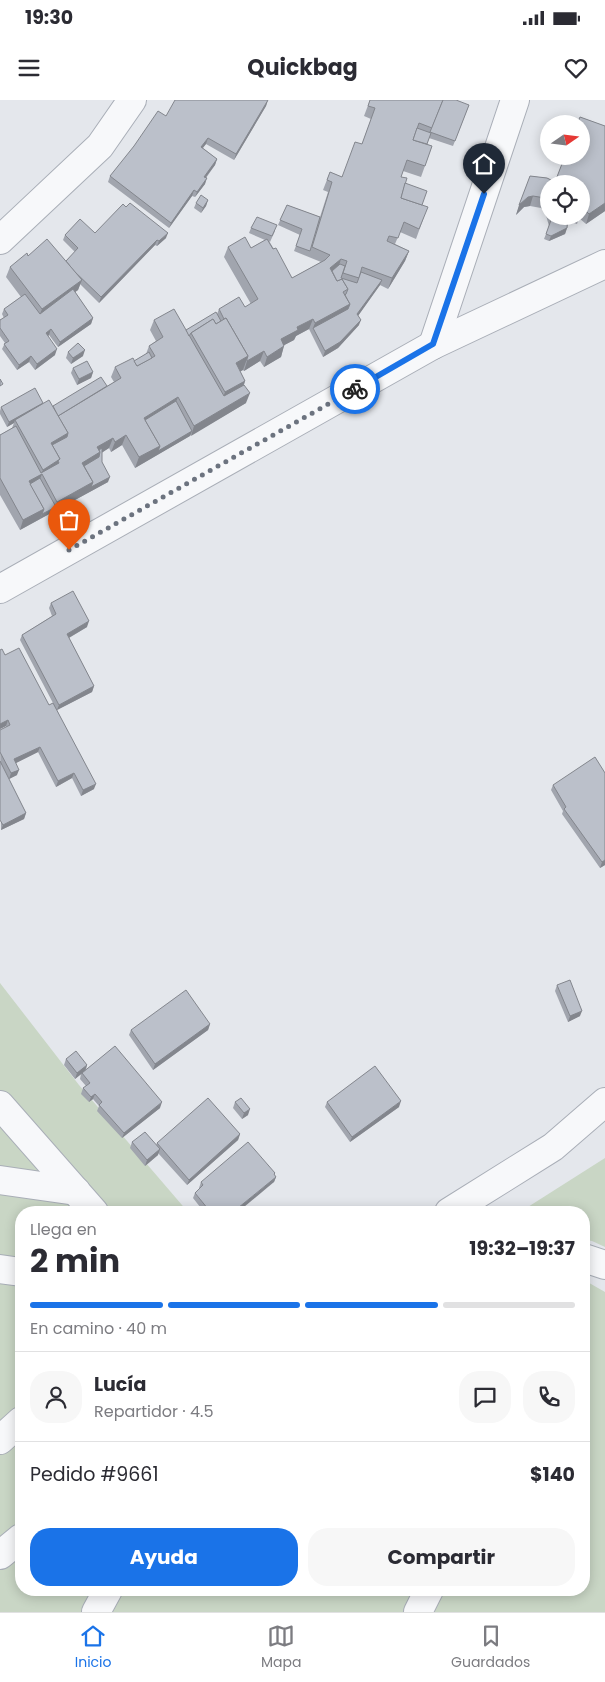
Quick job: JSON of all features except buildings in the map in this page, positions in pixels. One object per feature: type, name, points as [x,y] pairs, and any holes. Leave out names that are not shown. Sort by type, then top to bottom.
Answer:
[{"type":"street","points":[[0,240],[100,146],[132,100]]},
{"type":"street","points":[[433,344],[515,100]]},
{"type":"street","points":[[0,589],[433,344],[605,264]]},
{"type":"street","points":[[459,1206],[553,1147],[605,1102]]},
{"type":"street","points":[[0,1105],[89,1206]]},
{"type":"street","points":[[0,1180],[76,1191]]},
{"type":"street","points":[[590,1260],[605,1265]]},
{"type":"street","points":[[0,1269],[15,1271]]},
{"type":"street","points":[[0,1439],[15,1426]]},
{"type":"street","points":[[0,1555],[15,1543]]},
{"type":"street","points":[[96,1612],[105,1596]]},
{"type":"street","points":[[418,1612],[426,1596]]},
{"type":"green space","points":[[0,983],[79,1085],[183,1206],[15,1206],[15,1596],[590,1596],[590,1283],[605,1292],[605,1612],[0,1612]]},
{"type":"green space","points":[[605,1158],[605,1247],[590,1241],[590,1206],[529,1206]]},
{"type":"way so far","points":[[69,550],[355,389]]},
{"type":"route","points":[[355,389],[433,344],[484,194]]}]
